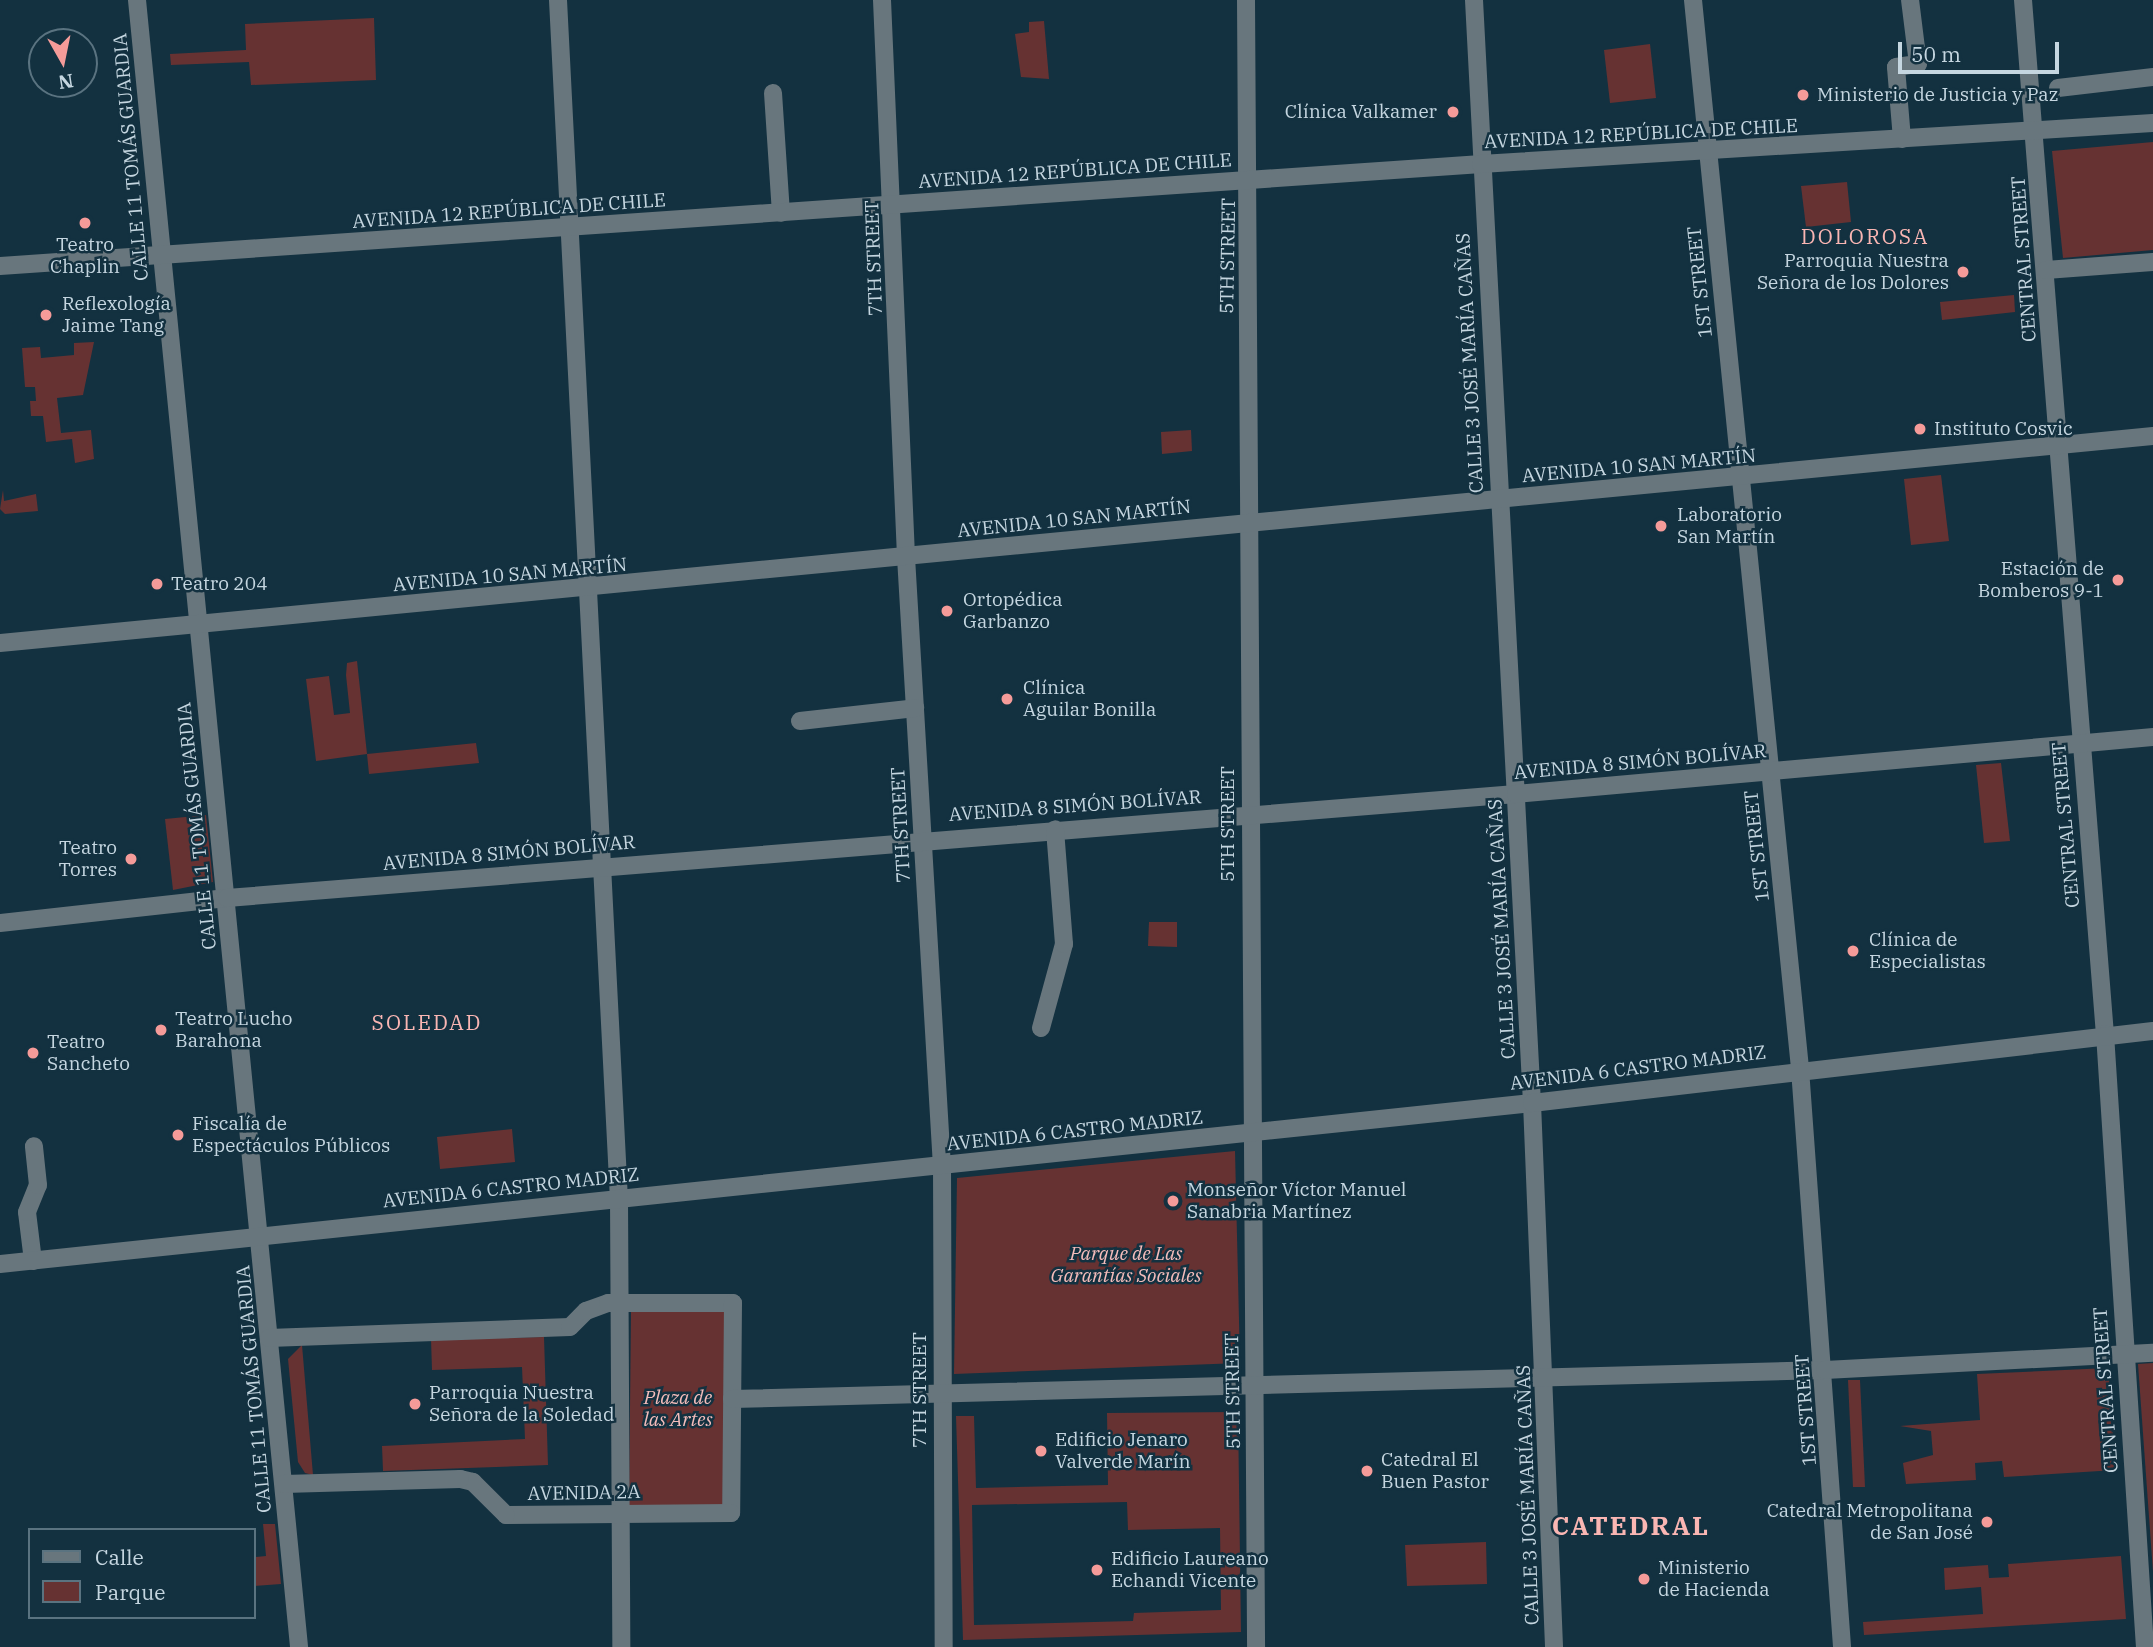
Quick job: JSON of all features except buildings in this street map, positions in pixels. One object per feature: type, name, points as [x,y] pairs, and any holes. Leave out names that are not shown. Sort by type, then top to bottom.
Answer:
[{"type":"street","name":"CALLE 11 TOMÁS GUARDIA","points":[[137,0],[196,625],[262,1235],[269,1338],[299,1647]]},
{"type":"street","points":[[558,0],[591,588],[619,1198],[621,1647]]},
{"type":"street","name":"7TH STREET","points":[[882,0],[906,557],[942,1166],[944,1647]]},
{"type":"street","name":"5TH STREET","points":[[1246,0],[1250,180],[1246,523],[1256,1647]]},
{"type":"street","name":"CALLE 3 JOSÉ MARÍA CAÑAS","points":[[1474,0],[1498,500],[1532,1102],[1554,1647]]},
{"type":"street","name":"1ST STREET","points":[[1693,0],[1743,478],[1800,1069],[1825,1370],[1842,1647]]},
{"type":"street","points":[[1902,139],[1896,67],[1918,64],[1910,0]]},
{"type":"street","name":"CENTRAL STREET","points":[[2023,0],[2105,1034],[2124,1355],[2146,1647]]},
{"type":"street","points":[[2058,88],[2153,77]]},
{"type":"street","points":[[773,93],[781,213]]},
{"type":"street","name":"AVENIDA 12 REPÚBLICA DE CHILE","points":[[0,266],[161,253],[569,230],[892,204],[1481,164],[2153,123]]},
{"type":"street","points":[[2046,270],[2153,262]]},
{"type":"street","name":"AVENIDA 10 SAN MARTÍN","points":[[0,643],[1743,478],[2153,436]]},
{"type":"street","points":[[800,721],[915,708]]},
{"type":"street","name":"AVENIDA 8 SIMÓN BOLÍVAR","points":[[0,923],[226,898],[923,839],[1516,794],[2153,737]]},
{"type":"street","points":[[1041,1028],[1064,944],[1055,829]]},
{"type":"street","name":"AVENIDA 6 CASTRO MADRIZ","points":[[0,1264],[942,1166],[1532,1102],[2105,1034],[2153,1031]]},
{"type":"street","points":[[33,1261],[27,1212],[38,1185],[34,1146]]},
{"type":"street","points":[[269,1338],[570,1327],[598,1305],[733,1303],[732,1399],[1825,1370],[2153,1353]]},
{"type":"street","name":"AVENIDA 2A","points":[[284,1484],[460,1479],[473,1482],[506,1515],[731,1513],[732,1399]]},
{"type":"green space","points":[[374,18],[376,80],[251,85],[249,62],[171,65],[170,54],[246,50],[245,24]]},
{"type":"green space","points":[[1044,21],[1049,79],[1021,77],[1015,34],[1029,32],[1029,22]]},
{"type":"green space","points":[[1650,44],[1656,98],[1610,103],[1604,50]]},
{"type":"green space","points":[[2153,142],[2153,250],[2063,258],[2052,151]]},
{"type":"green space","points":[[1847,182],[1851,222],[1806,227],[1801,186]]},
{"type":"green space","points":[[2014,295],[2015,312],[1942,320],[1940,302]]},
{"type":"green space","points":[[94,342],[83,395],[57,398],[61,433],[91,430],[94,459],[75,463],[72,439],[46,442],[43,416],[31,416],[30,401],[36,401],[35,387],[25,387],[22,348],[40,347],[41,358],[74,355],[74,343]]},
{"type":"green space","points":[[1191,430],[1192,451],[1162,454],[1161,432]]},
{"type":"green space","points":[[1941,475],[1949,541],[1911,545],[1904,479]]},
{"type":"green space","points":[[3,490],[4,501],[36,494],[38,511],[5,514],[0,509]]},
{"type":"green space","points":[[357,661],[367,754],[316,761],[306,679],[329,676],[334,715],[350,713],[347,663]]},
{"type":"green space","points":[[476,743],[479,763],[369,774],[367,754]]},
{"type":"green space","points":[[2001,763],[2010,841],[1984,843],[1976,765]]},
{"type":"green space","points":[[206,815],[213,882],[173,890],[165,819]]},
{"type":"green space","points":[[1149,922],[1177,922],[1177,947],[1148,946]]},
{"type":"green space","points":[[512,1129],[515,1162],[440,1169],[437,1137]]},
{"type":"green space","name":"Parque de Las Garantías Sociales","points":[[1235,1151],[1240,1363],[954,1374],[957,1178]]},
{"type":"green space","name":"Plaza de las Artes","points":[[631,1311],[728,1312],[726,1506],[629,1506]]},
{"type":"green space","points":[[544,1337],[548,1465],[383,1471],[382,1446],[525,1439],[522,1367],[432,1370],[431,1339]]},
{"type":"green space","points":[[302,1345],[313,1475],[305,1473],[298,1462],[288,1359]]},
{"type":"green space","points":[[2153,1363],[2153,1572],[2138,1364]]},
{"type":"green space","points":[[2108,1368],[2116,1470],[2004,1477],[2002,1461],[1975,1463],[1976,1480],[1906,1484],[1903,1463],[1933,1455],[1931,1431],[1900,1426],[1980,1420],[1977,1374]]},
{"type":"green space","points":[[1848,1380],[1860,1380],[1865,1487],[1853,1487]]},
{"type":"green space","points":[[1238,1412],[1241,1632],[963,1640],[956,1416],[974,1416],[976,1488],[1108,1485],[1107,1413]],"holes":[[[1127,1502],[1128,1530],[1220,1528],[1221,1610],[1134,1613],[1133,1621],[974,1625],[972,1505]]]},
{"type":"green space","points":[[263,1524],[275,1524],[281,1584],[256,1586],[256,1557],[266,1556]]},
{"type":"green space","points":[[1486,1542],[1487,1584],[1407,1586],[1405,1545]]},
{"type":"green space","points":[[2121,1556],[2126,1619],[1864,1635],[1863,1622],[1983,1614],[1981,1587],[1945,1590],[1944,1568],[1988,1565],[1989,1578],[2009,1577],[2008,1564]]},
{"type":"place","name":"Ministerio de Justicia y Paz","points":[[1803,95]]},
{"type":"place","name":"Clínica Valkamer","points":[[1453,112]]},
{"type":"place","name":"Teatro Chaplin","points":[[85,223]]},
{"type":"place","name":"Parroquia Nuestra Señora de los Dolores","points":[[1963,272]]},
{"type":"place","name":"Reflexología Jaime Tang","points":[[46,315]]},
{"type":"place","name":"Instituto Cosvic","points":[[1920,429]]},
{"type":"place","name":"Laboratorio San Martín","points":[[1661,526]]},
{"type":"place","name":"Estación de Bomberos 9-1","points":[[2118,580]]},
{"type":"place","name":"Teatro 204","points":[[157,584]]},
{"type":"place","name":"Ortopédica Garbanzo","points":[[947,611]]},
{"type":"place","name":"Clínica Aguilar Bonilla","points":[[1007,699]]},
{"type":"place","name":"Teatro Torres","points":[[131,859]]},
{"type":"place","name":"Clínica de Especialistas","points":[[1853,951]]},
{"type":"place","name":"Teatro Lucho Barahona","points":[[161,1030]]},
{"type":"place","name":"Teatro Sancheto","points":[[33,1053]]},
{"type":"place","name":"Fiscalía de Espectáculos Públicos","points":[[178,1135]]},
{"type":"place","name":"Monseñor Víctor Manuel Sanabria Martínez","points":[[1173,1201]]},
{"type":"place","name":"Parroquia Nuestra Señora de la Soledad","points":[[415,1404]]},
{"type":"place","name":"Edificio Jenaro Valverde Marín","points":[[1041,1451]]},
{"type":"place","name":"Catedral El Buen Pastor","points":[[1367,1471]]},
{"type":"place","name":"Catedral Metropolitana de San José","points":[[1987,1522]]},
{"type":"place","name":"Edificio Laureano Echandi Vicente","points":[[1097,1570]]},
{"type":"place","name":"Ministerio de Hacienda","points":[[1644,1579]]},
{"type":"district","name":"DOLOROSA","points":[[1865,236]]},
{"type":"district","name":"SOLEDAD","points":[[427,1022]]},
{"type":"district","name":"CATEDRAL","points":[[1631,1526]]}]
